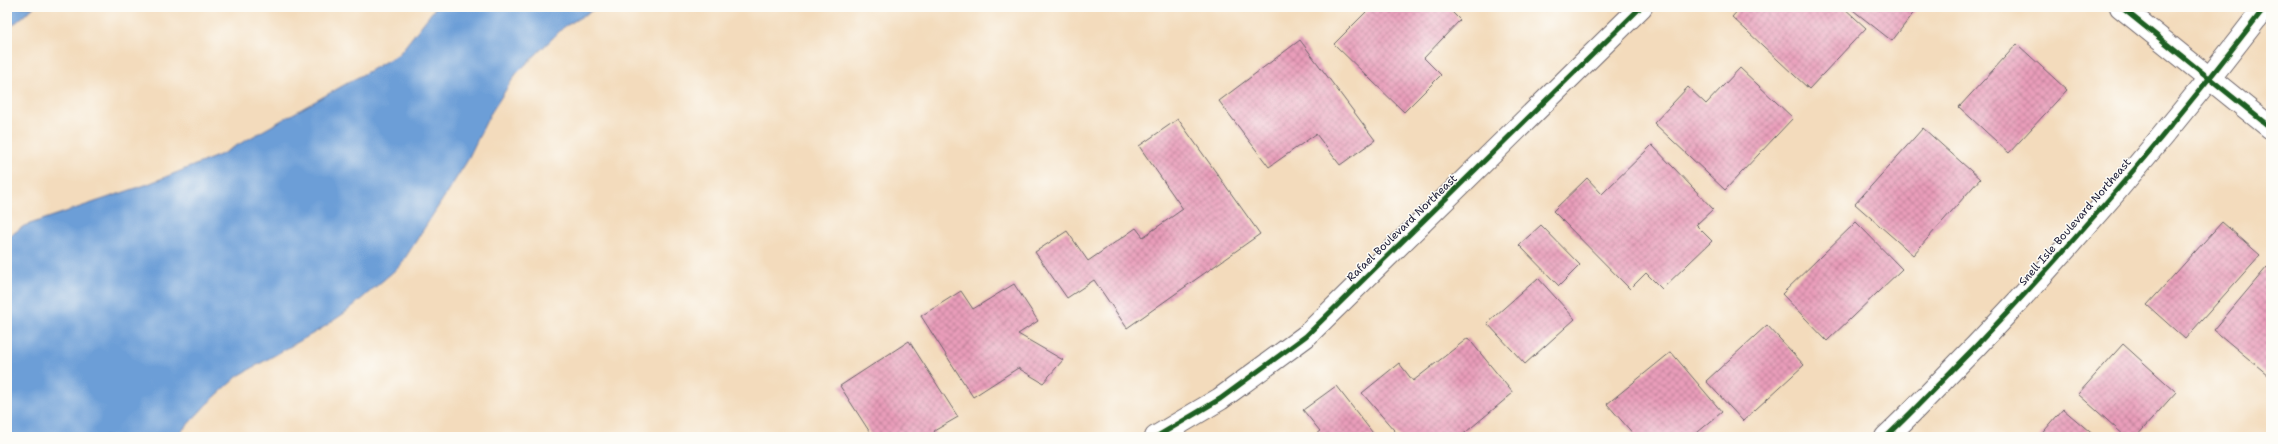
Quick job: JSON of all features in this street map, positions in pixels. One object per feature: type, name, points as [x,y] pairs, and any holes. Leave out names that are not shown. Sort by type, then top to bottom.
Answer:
[{"type":"street","name":"Rafael Boulevard Northeast","points":[[1156,437],[1220,399],[1306,336],[1641,7]]},
{"type":"street","points":[[2120,7],[2166,42],[2209,80],[2271,128]]},
{"type":"street","name":"Snell Isle Boulevard Northeast","points":[[1886,437],[2040,279],[2126,181],[2209,80],[2265,7]]},
{"type":"water","points":[[7,7],[34,7],[7,30]]},
{"type":"water","points":[[436,7],[598,7],[564,27],[516,74],[489,116],[466,163],[400,266],[346,312],[321,329],[238,376],[207,404],[176,437],[7,437],[7,238],[24,226],[148,184],[220,155],[399,54]]},
{"type":"building","points":[[1371,7],[1447,7],[1460,20],[1424,58],[1441,75],[1404,112],[1334,44]]},
{"type":"building","points":[[1741,7],[1843,7],[1866,28],[1809,89],[1732,17]]},
{"type":"building","points":[[1849,7],[1918,7],[1892,41]]},
{"type":"building","points":[[1300,40],[1375,140],[1340,165],[1316,134],[1269,167],[1219,101]]},
{"type":"building","points":[[2017,44],[2067,90],[2009,153],[1959,107]]},
{"type":"building","points":[[1740,68],[1793,118],[1725,190],[1654,123],[1688,87],[1706,104]]},
{"type":"building","points":[[1178,119],[1260,234],[1127,328],[1094,280],[1067,298],[1035,252],[1067,231],[1088,261],[1136,228],[1143,237],[1183,209],[1139,146]]},
{"type":"building","points":[[1923,128],[1980,179],[1913,255],[1855,204]]},
{"type":"building","points":[[1652,145],[1713,209],[1696,225],[1712,241],[1662,289],[1646,273],[1630,289],[1553,211],[1587,178],[1602,194]]},
{"type":"building","points":[[1856,222],[1902,269],[1827,341],[1782,294]]},
{"type":"building","points":[[2222,222],[2260,255],[2185,339],[2147,305]]},
{"type":"building","points":[[1541,225],[1580,265],[1559,286],[1519,245]]},
{"type":"building","points":[[2267,267],[2271,271],[2271,371],[2268,375],[2214,330]]},
{"type":"building","points":[[1538,278],[1575,319],[1525,364],[1487,323]]},
{"type":"building","points":[[1014,284],[1038,321],[1018,334],[1063,360],[1043,383],[1018,368],[973,397],[921,316],[961,291],[973,309]]},
{"type":"building","points":[[1767,325],[1804,365],[1743,421],[1706,381]]},
{"type":"building","points":[[1468,338],[1513,393],[1460,437],[1400,437],[1362,393],[1399,363],[1413,381]]},
{"type":"building","points":[[909,341],[958,417],[934,431],[938,437],[873,437],[840,386]]},
{"type":"building","points":[[2123,344],[2176,392],[2136,437],[2126,437],[2078,394]]},
{"type":"building","points":[[1671,352],[1722,412],[1692,437],[1636,437],[1607,404]]},
{"type":"building","points":[[1336,386],[1376,437],[1312,437],[1320,431],[1303,410]]},
{"type":"building","points":[[2063,409],[2096,437],[2039,437]]},
{"type":"cycle path","points":[[1156,437],[1220,399],[1306,336],[1641,7]]},
{"type":"cycle path","points":[[2121,7],[2271,128]]},
{"type":"cycle path","points":[[1886,437],[1975,347],[2051,265],[2196,95],[2265,7]]}]
